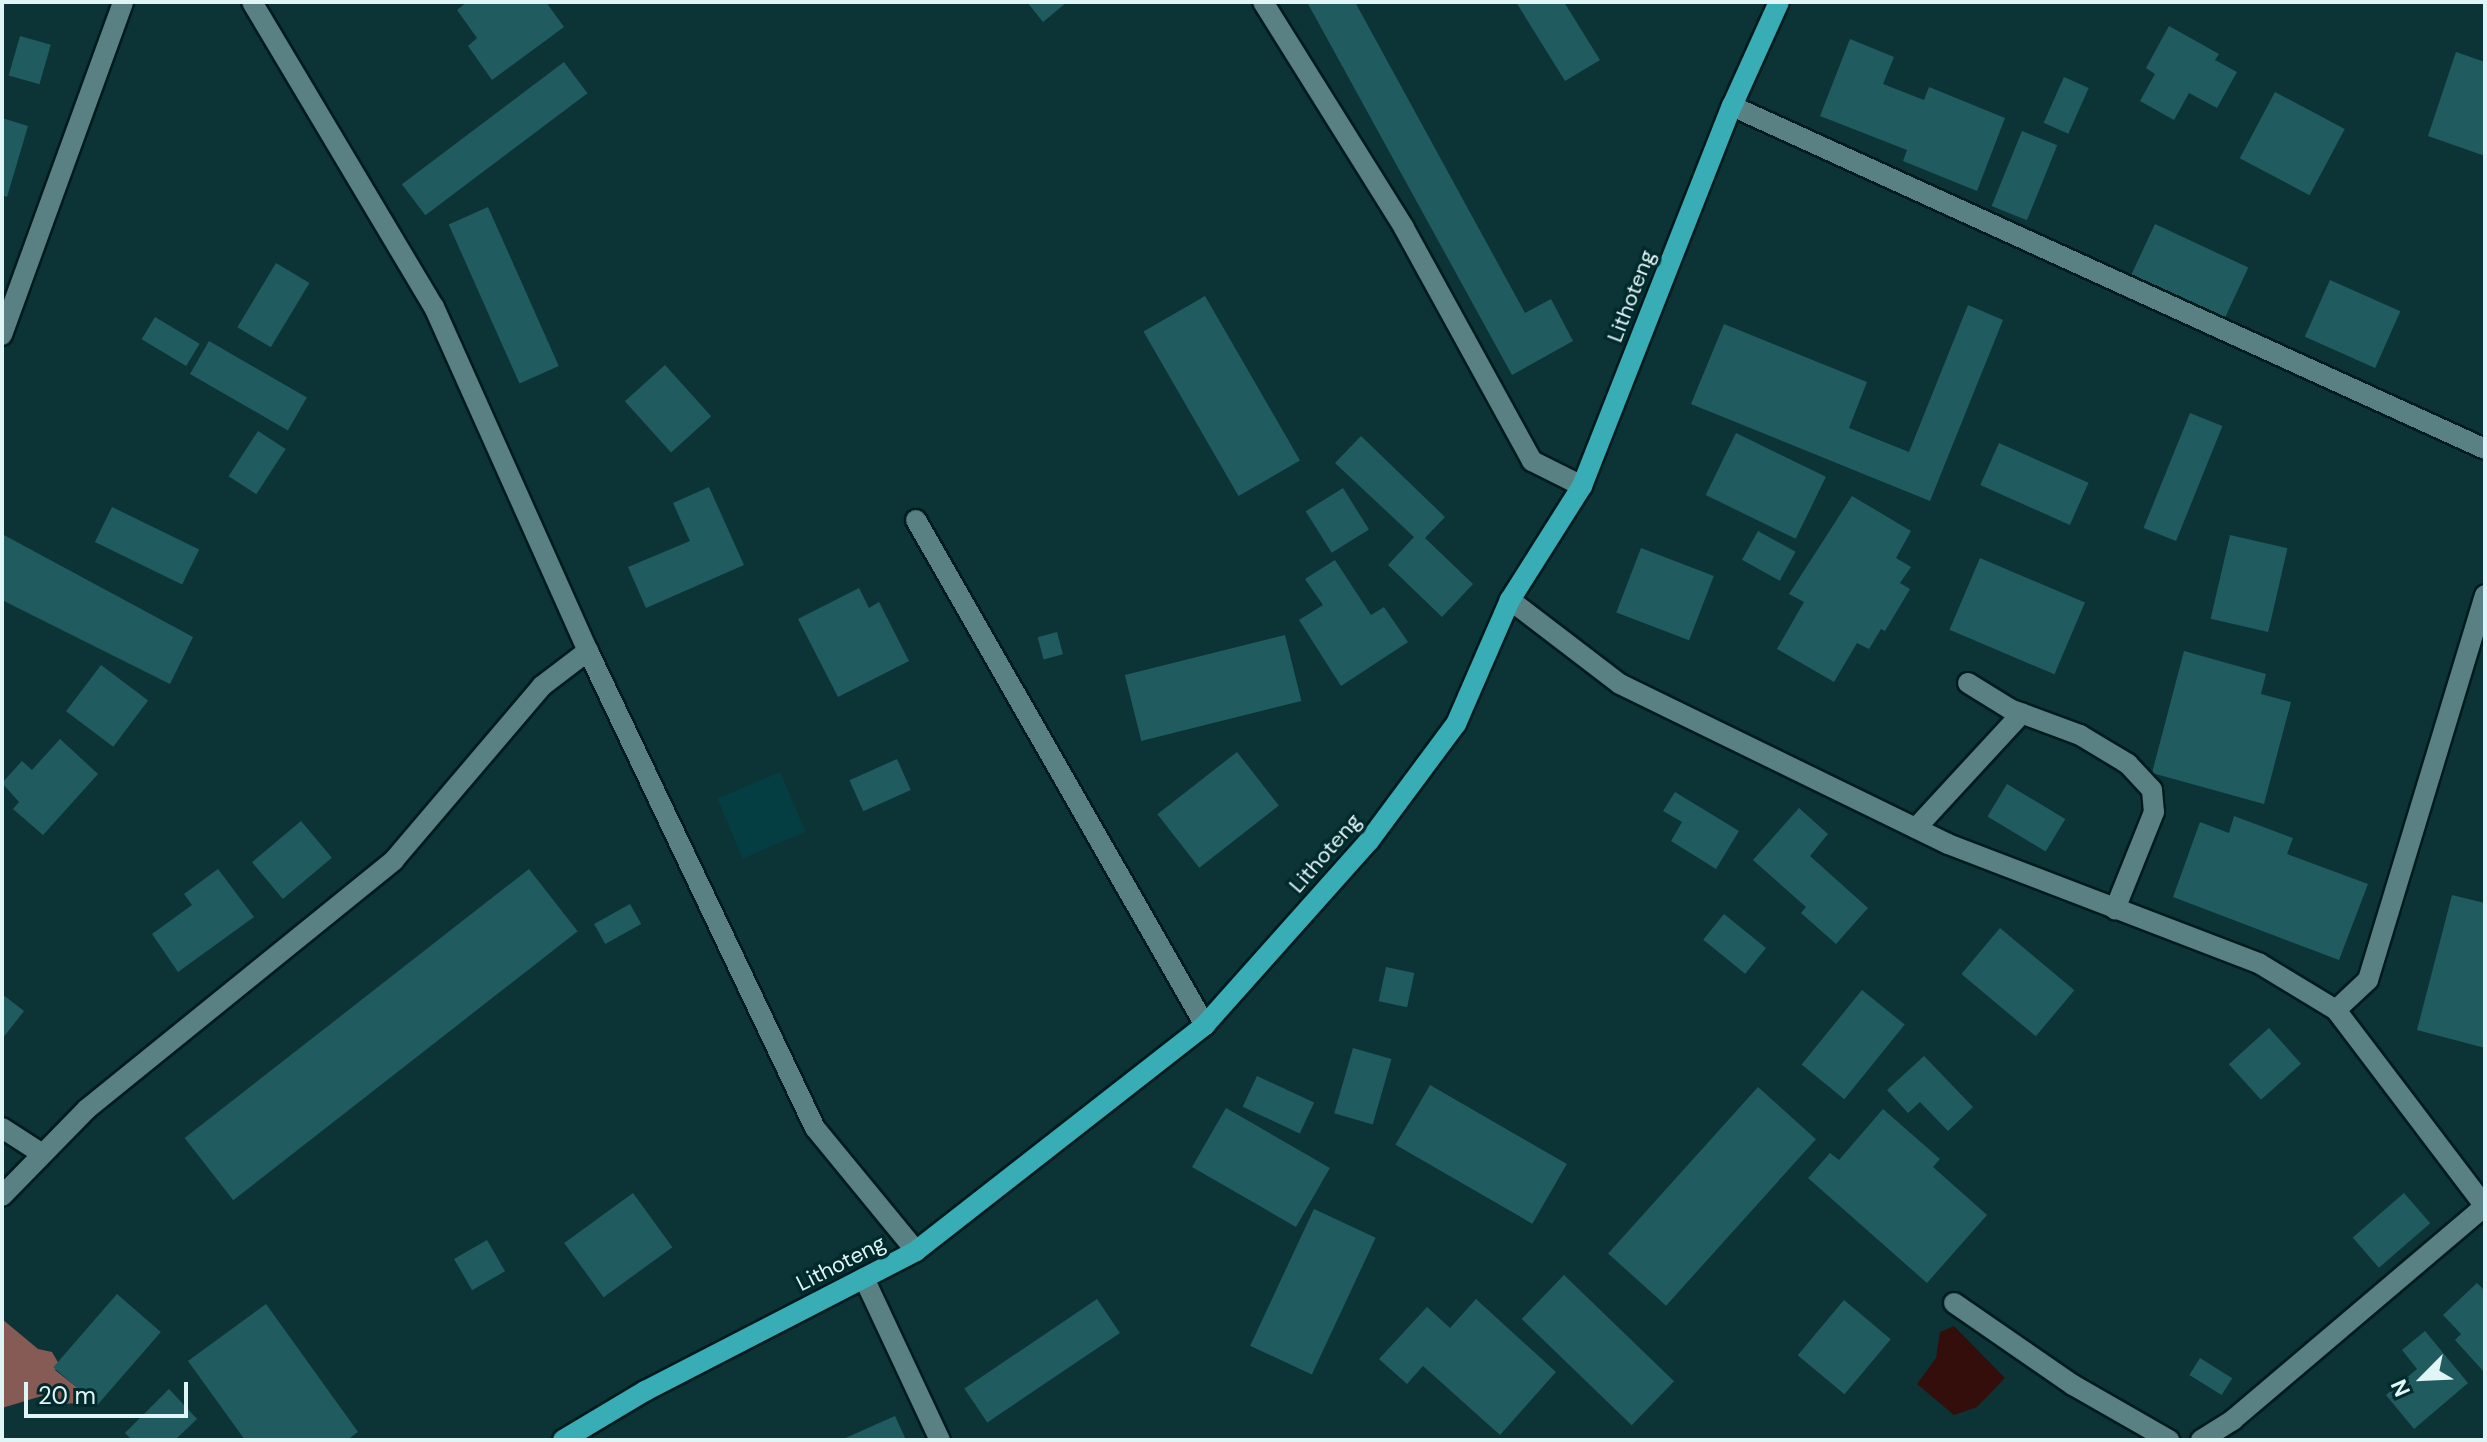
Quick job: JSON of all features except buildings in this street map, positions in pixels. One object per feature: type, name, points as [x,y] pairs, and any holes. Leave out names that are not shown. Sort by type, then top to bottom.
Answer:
[{"type":"main road","name":"Lithoteng","points":[[563,1440],[645,1391],[916,1251],[1205,1025],[1369,841],[1456,724],[1510,600],[1582,486],[1732,106],[1779,2]]},
{"type":"street","points":[[2,335],[123,2]]},
{"type":"street","points":[[252,2],[434,307],[588,651],[815,1128],[916,1251]]},
{"type":"street","points":[[1263,2],[1404,228],[1532,461],[1582,486]]},
{"type":"street","points":[[1732,106],[2485,449]]},
{"type":"street","points":[[916,520],[1205,1025]]},
{"type":"street","points":[[2336,1010],[2368,980],[2485,595]]},
{"type":"street","points":[[1510,600],[1620,684],[1916,828],[2260,964],[2336,1010],[2485,1206],[2233,1420],[2201,1440]]},
{"type":"street","points":[[2,1196],[87,1109],[394,860],[542,686],[588,651]]},
{"type":"street","points":[[1968,683],[2022,713],[2080,735],[2128,764],[2152,790],[2154,812],[2115,909]]},
{"type":"street","points":[[1916,828],[2022,713]]},
{"type":"street","points":[[2,1128],[41,1153]]},
{"type":"street","points":[[864,1278],[940,1440]]},
{"type":"street","points":[[1954,1303],[2073,1385],[2169,1440]]},
{"type":"shaded area","points":[[780,772],[805,832],[743,858],[717,799]]},
{"type":"shaded area","points":[[2,1319],[38,1349],[52,1352],[59,1364],[55,1370],[85,1394],[78,1403],[62,1404],[45,1395],[2,1408]]},
{"type":"shaded area","points":[[1954,1326],[2005,1378],[1977,1407],[1954,1415],[1917,1384],[1936,1358],[1940,1332]]}]
